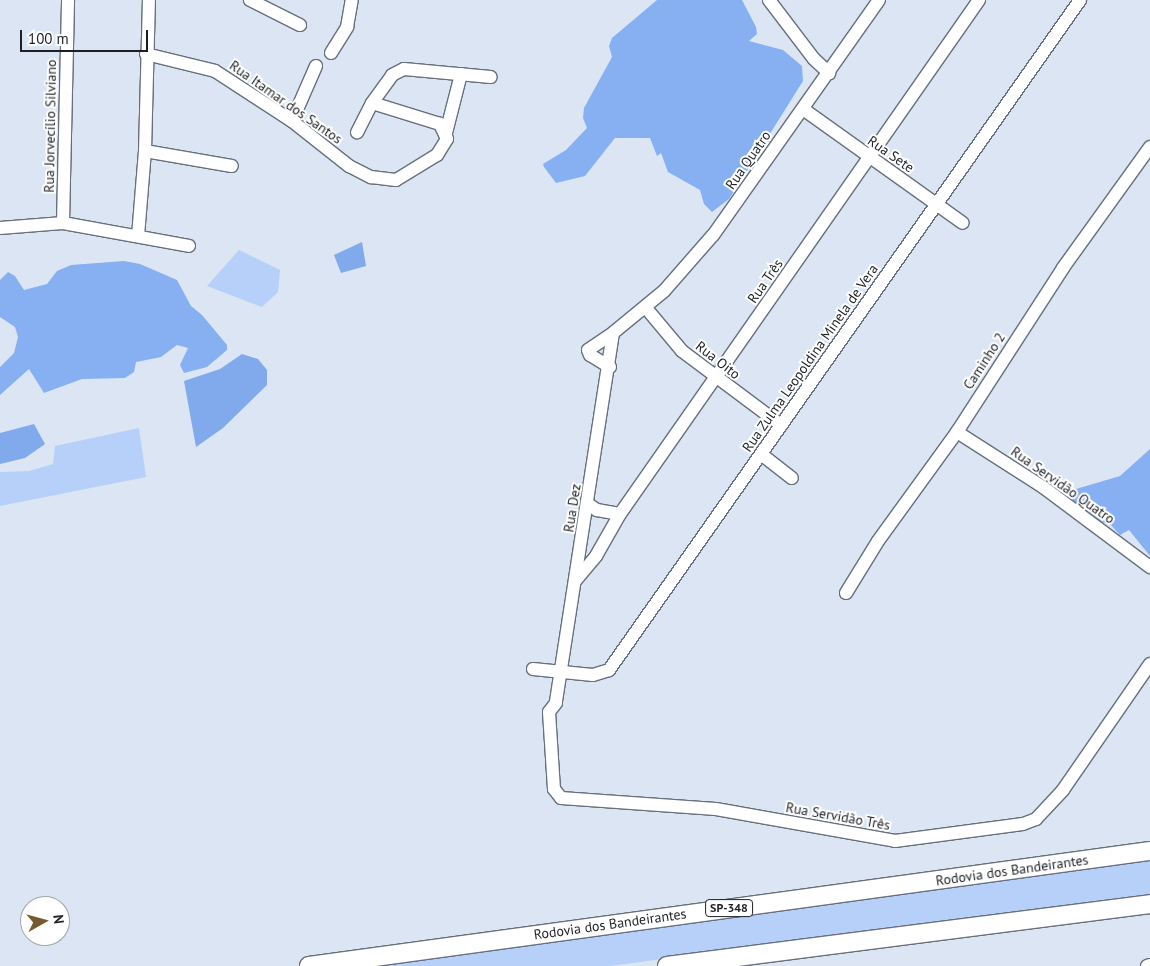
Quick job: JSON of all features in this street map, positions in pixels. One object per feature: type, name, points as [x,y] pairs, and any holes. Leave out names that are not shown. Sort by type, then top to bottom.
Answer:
[{"type":"highway","name":"Rodovia dos Bandeirantes","points":[[309,966],[1150,851]]},
{"type":"highway","points":[[668,966],[1150,904]]},
{"type":"street","name":"Rua Jorvecílio Silviano","points":[[63,224],[68,0]]},
{"type":"street","points":[[138,236],[145,151],[146,54],[149,0]]},
{"type":"street","points":[[250,0],[300,25]]},
{"type":"street","points":[[331,53],[347,27],[352,0]]},
{"type":"street","name":"Rua Quatro","points":[[613,333],[646,308],[713,235],[879,0]]},
{"type":"street","name":"Rua Três","points":[[576,580],[603,545],[620,514],[979,0]]},
{"type":"street","name":"Rua Zulma Leopoldina Minela de Vera","points":[[533,669],[601,675],[609,670],[1080,0]]},
{"type":"street","points":[[772,1],[829,73]]},
{"type":"street","name":"Rua Itamar dos Santos","points":[[146,54],[215,71],[292,121],[349,166],[370,177],[396,180],[437,155],[445,145],[446,133],[461,74]]},
{"type":"street","points":[[292,121],[316,66]]},
{"type":"street","points":[[357,132],[372,103],[392,75],[404,69],[491,77]]},
{"type":"street","points":[[372,103],[440,124],[446,133]]},
{"type":"street","name":"Rua Sete","points":[[803,110],[963,223]]},
{"type":"street","name":"Caminho 2","points":[[846,593],[957,432],[1062,268],[1150,147]]},
{"type":"street","points":[[145,151],[232,166]]},
{"type":"street","points":[[0,228],[63,224],[189,246]]},
{"type":"street","name":"Rua Oito","points":[[646,308],[682,351],[714,378],[781,425]]},
{"type":"street","points":[[610,367],[590,355],[588,350],[613,333]]},
{"type":"street","name":"Rua Dez","points":[[561,798],[552,782],[550,709],[556,703],[610,367],[613,333]]},
{"type":"street","name":"Rua Servidão Quatro","points":[[957,432],[1043,487],[1150,567]]},
{"type":"street","points":[[761,454],[792,478]]},
{"type":"street","points":[[588,504],[597,510],[620,514]]},
{"type":"street","points":[[581,540],[603,545]]},
{"type":"street","name":"Rua Servidão Três","points":[[561,798],[716,809],[895,841],[1023,824],[1036,819],[1062,790],[1150,664]]},
{"type":"shaded area","points":[[657,0],[742,0],[756,27],[757,34],[749,41],[783,50],[802,66],[803,81],[729,199],[712,212],[704,204],[700,190],[668,172],[661,153],[657,156],[650,138],[615,138],[585,176],[556,183],[543,164],[566,150],[587,128],[583,118],[584,108],[612,57],[609,46],[612,38]]},
{"type":"shaded area","points":[[362,242],[366,266],[341,273],[334,255]]},
{"type":"shaded area","points":[[239,250],[280,270],[278,292],[262,307],[207,286]]},
{"type":"shaded area","points":[[124,261],[140,264],[177,280],[191,306],[202,315],[227,345],[227,350],[207,367],[184,373],[180,365],[188,348],[177,345],[161,357],[136,362],[134,372],[125,378],[82,379],[44,393],[29,369],[0,395],[0,367],[14,353],[18,337],[15,327],[0,317],[0,280],[8,272],[15,276],[24,290],[47,284],[57,271],[71,265]]},
{"type":"shaded area","points":[[242,354],[258,359],[267,370],[267,385],[223,428],[196,447],[184,381],[220,369]]},
{"type":"shaded area","points":[[34,424],[45,444],[25,458],[0,464],[0,433]]},
{"type":"shaded area","points":[[139,428],[146,477],[0,506],[0,472],[29,471],[53,464],[55,446]]},
{"type":"shaded area","points":[[1150,449],[1150,556],[1129,530],[1120,535],[1111,525],[1090,518],[1070,505],[1066,492],[1120,476]]},
{"type":"shaded area","points":[[1150,859],[1150,894],[610,966],[369,966]]}]
